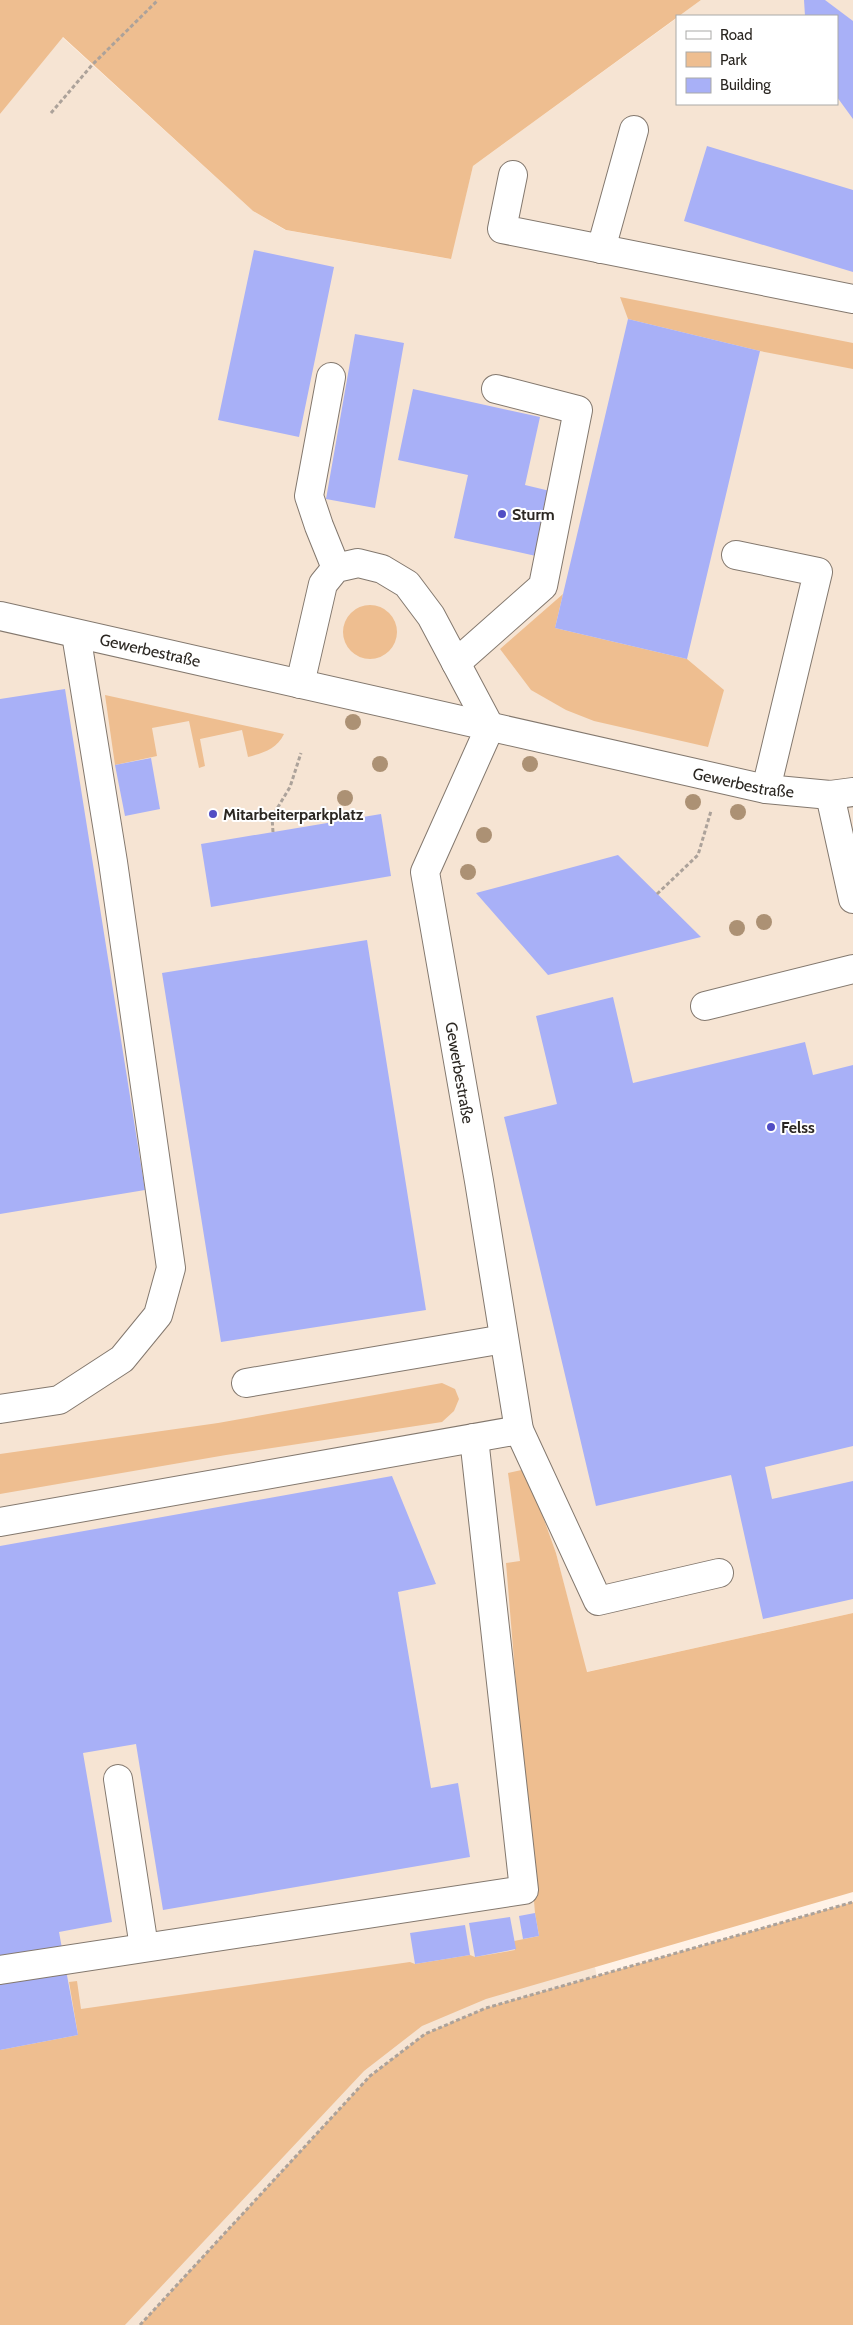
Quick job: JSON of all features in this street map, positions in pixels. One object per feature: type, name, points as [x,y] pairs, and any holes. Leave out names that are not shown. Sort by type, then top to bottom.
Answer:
[{"type":"street","points":[[601,249],[634,130]]},
{"type":"street","points":[[513,175],[502,229],[853,299]]},
{"type":"street","points":[[331,377],[309,496],[318,526],[336,568]]},
{"type":"street","points":[[456,663],[543,586],[578,410],[496,388]]},
{"type":"street","points":[[736,555],[818,572],[766,789]]},
{"type":"street","points":[[300,684],[323,584],[336,568],[358,563],[382,569],[407,584],[430,616],[490,728]]},
{"type":"street","name":"Gewerbestraße","points":[[0,616],[766,789],[841,793]]},
{"type":"street","points":[[0,1409],[59,1400],[122,1359],[158,1315],[170,1268],[113,862],[76,634]]},
{"type":"street","name":"Gewerbestraße","points":[[490,728],[425,872],[478,1172],[519,1430],[598,1601],[719,1573]]},
{"type":"street","points":[[841,793],[853,899]]},
{"type":"street","points":[[705,1006],[853,969]]},
{"type":"street","points":[[246,1383],[504,1339]]},
{"type":"street","points":[[0,1522],[519,1430]]},
{"type":"street","points":[[0,1970],[524,1890],[474,1438]]},
{"type":"street","points":[[118,1779],[144,1947]]},
{"type":"path","points":[[51,113],[92,65],[158,0]]},
{"type":"path","points":[[273,832],[272,817],[290,787],[301,753]]},
{"type":"path","points":[[657,894],[698,855],[708,822]]},
{"type":"path","points":[[140,2325],[370,2076],[425,2034],[486,2008],[853,1902]]},
{"type":"shaded area","points":[[701,0],[853,0],[853,1613],[586,1672],[556,1553],[526,1470],[538,1685],[597,1977],[486,2008],[425,2034],[370,2076],[140,2325],[0,2325],[0,114],[62,37],[253,211],[285,230],[450,259],[473,166],[676,19],[676,105],[838,105],[838,15],[680,15]]},
{"type":"green space","points":[[0,0],[701,0],[680,15],[676,15],[676,18],[473,166],[451,259],[286,230],[253,211],[63,37],[0,114]]},
{"type":"green space","points":[[620,297],[853,343],[853,369],[760,351],[628,319]]},
{"type":"green space","points":[[563,594],[555,628],[687,659],[724,690],[708,747],[594,721],[566,710],[531,690],[500,649]]},
{"type":"green space","points":[[365,605],[375,605],[389,613],[395,622],[397,632],[395,642],[389,651],[375,659],[365,659],[355,654],[348,647],[343,637],[343,627],[348,617],[355,610]]},
{"type":"green space","points":[[105,695],[284,734],[273,747],[248,757],[242,730],[200,739],[205,766],[199,768],[189,721],[152,728],[157,756],[115,765]]},
{"type":"green space","points":[[442,1383],[455,1389],[459,1399],[454,1411],[442,1422],[226,1455],[0,1494],[0,1454],[218,1423]]},
{"type":"green space","points":[[526,1469],[556,1553],[587,1672],[853,1613],[853,1892],[486,1999],[422,2026],[364,2071],[125,2325],[0,2325],[0,2050],[78,2035],[69,1982],[77,1981],[81,2009],[410,1962],[415,1964],[470,1955],[475,1957],[515,1950],[514,1941],[539,1936],[535,1913],[506,1563],[520,1561],[508,1473]]},
{"type":"green space","points":[[853,1902],[853,2325],[140,2325],[370,2076],[425,2034],[486,2008]]},
{"type":"building","points":[[804,0],[825,0],[853,21],[853,119],[838,98],[838,15],[805,15]]},
{"type":"building","points":[[707,146],[853,190],[853,272],[684,221]]},
{"type":"building","points":[[254,250],[334,267],[299,437],[218,420]]},
{"type":"building","points":[[628,319],[760,351],[687,659],[555,628]]},
{"type":"building","points":[[355,334],[404,343],[375,508],[326,499]]},
{"type":"building","points":[[413,389],[540,417],[525,485],[550,491],[536,556],[454,538],[468,475],[398,460]]},
{"type":"building","points":[[65,689],[145,1190],[0,1214],[0,699]]},
{"type":"building","points":[[151,758],[160,809],[125,816],[115,765]]},
{"type":"building","points":[[381,814],[391,876],[211,907],[201,844]]},
{"type":"building","points":[[618,855],[701,937],[548,975],[476,893]]},
{"type":"building","points":[[367,940],[426,1310],[221,1342],[162,973]]},
{"type":"building","points":[[613,997],[633,1083],[805,1042],[813,1075],[853,1065],[853,1446],[765,1467],[772,1499],[853,1481],[853,1599],[763,1619],[731,1475],[596,1506],[504,1117],[557,1104],[536,1016]]},
{"type":"building","points":[[392,1476],[436,1584],[398,1592],[431,1788],[458,1783],[470,1857],[163,1910],[136,1744],[83,1753],[112,1922],[59,1932],[78,2035],[0,2050],[0,1546]]},
{"type":"building","points":[[535,1913],[539,1936],[523,1939],[519,1916]]},
{"type":"building","points":[[510,1917],[516,1949],[475,1957],[469,1923]]},
{"type":"building","points":[[465,1925],[470,1955],[415,1964],[410,1933]]},
{"type":"place","name":"Sturm","points":[[502,514]]},
{"type":"place","name":"Mitarbeiterparkplatz","points":[[213,814]]},
{"type":"place","name":"Felss","points":[[771,1127]]}]
